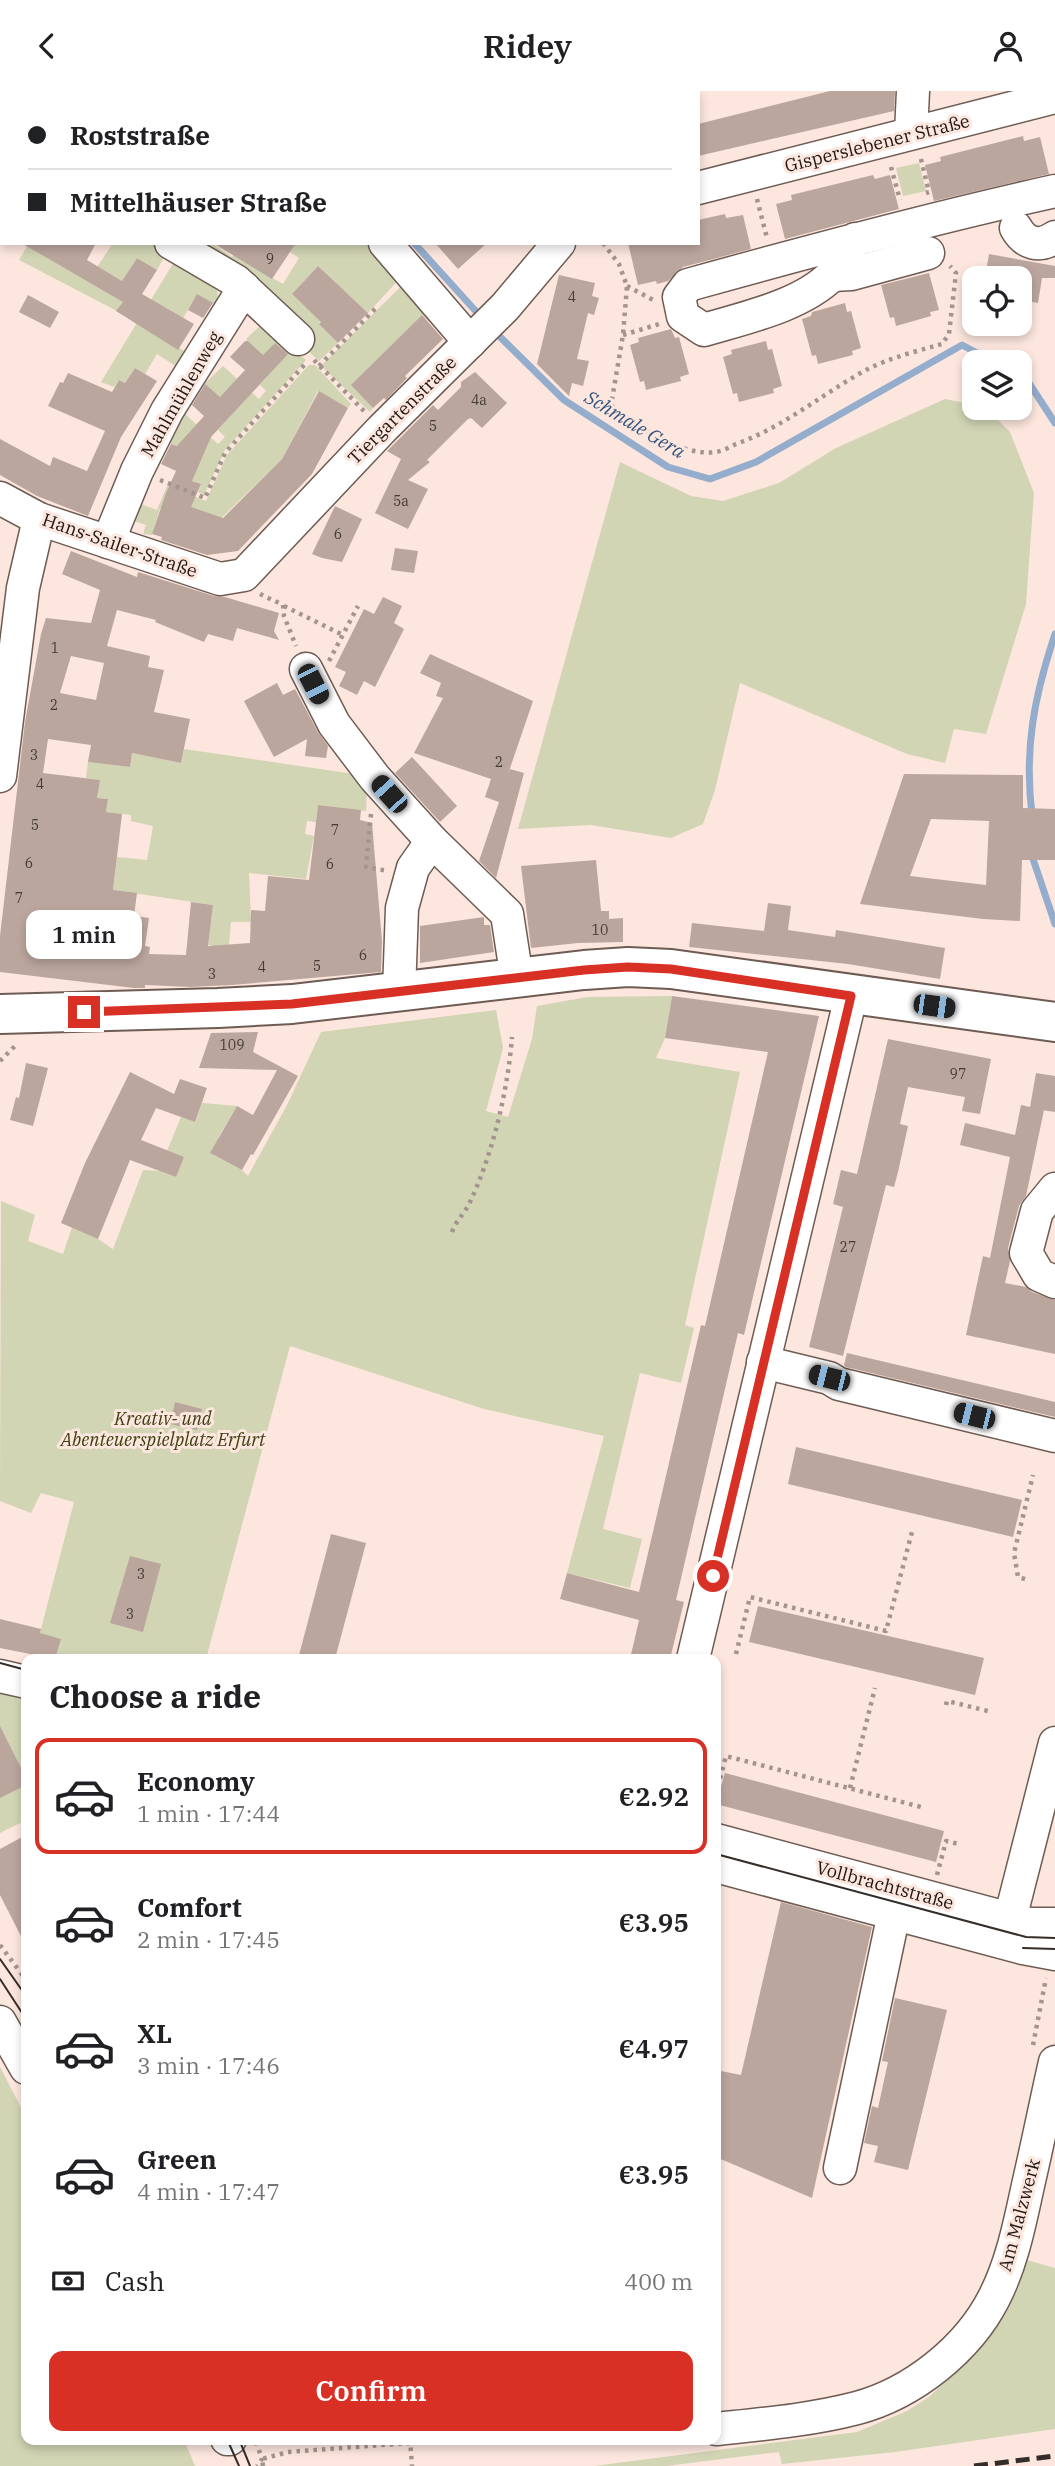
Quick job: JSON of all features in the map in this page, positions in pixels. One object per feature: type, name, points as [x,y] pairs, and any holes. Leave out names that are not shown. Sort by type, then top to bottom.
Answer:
[{"type":"main road","points":[[11,1027],[292,1004],[628,967],[671,969],[851,996],[1055,1022]]},
{"type":"street","points":[[913,91],[916,146]]},
{"type":"street","name":"Gisperslebener Straße","points":[[700,188],[916,146],[1055,97]]},
{"type":"street","points":[[855,239],[833,275],[807,293],[771,310],[704,330],[683,316],[679,297],[688,285],[855,239],[1055,192]]},
{"type":"street","points":[[1016,228],[1020,235],[1033,243],[1041,244],[1055,237]]},
{"type":"street","points":[[174,245],[236,281],[298,339]]},
{"type":"street","points":[[387,245],[472,340]]},
{"type":"street","name":"Tiergartenstraße","points":[[244,575],[382,429],[505,306],[551,246]]},
{"type":"street","points":[[833,275],[851,274],[928,253]]},
{"type":"street","name":"Mahlmühlenweg","points":[[108,542],[137,471],[167,411],[244,288]]},
{"type":"street","name":"Hans-Sailer-Straße","points":[[0,498],[39,519],[220,579],[244,575]]},
{"type":"street","points":[[0,776],[23,588],[39,519]]},
{"type":"street","points":[[309,677],[334,724],[375,778],[432,841],[507,914],[517,979]]},
{"type":"street","points":[[399,992],[401,908],[413,868],[432,841]]},
{"type":"street","points":[[693,1654],[851,996]]},
{"type":"street","points":[[1055,1189],[1037,1210],[1026,1253],[1039,1275],[1055,1282]]},
{"type":"street","points":[[763,1362],[829,1378],[839,1384],[1055,1436]]},
{"type":"street","points":[[0,1676],[21,1681]]},
{"type":"street","points":[[1010,1919],[1055,1743]]},
{"type":"street","name":"Vollbrachtstraße","points":[[721,1841],[1030,1924],[1046,1945]]},
{"type":"street","points":[[721,1866],[894,1913],[1046,1945]]},
{"type":"street","points":[[840,2168],[894,1913]]},
{"type":"street","points":[[0,2022],[21,2059]]},
{"type":"street","name":"Am Malzwerk","points":[[721,2428],[785,2422],[868,2404],[916,2381],[948,2358],[971,2333],[993,2300],[1009,2264],[1043,2060]]},
{"type":"path","points":[[916,146],[929,192]]},
{"type":"path","points":[[891,167],[900,200]]},
{"type":"path","points":[[605,245],[619,264],[627,286],[623,335],[611,405],[664,440],[685,448],[715,452],[754,438],[868,369],[942,344],[949,334],[956,273],[946,260],[928,253]]},
{"type":"path","points":[[627,286],[641,293]]},
{"type":"path","points":[[319,366],[376,308]]},
{"type":"path","points":[[623,335],[683,316]]},
{"type":"path","points":[[137,471],[205,498],[225,453],[312,358],[382,429]]},
{"type":"path","points":[[244,575],[255,591],[343,635]]},
{"type":"path","points":[[283,605],[284,616],[309,677],[319,681],[358,606]]},
{"type":"path","points":[[375,778],[366,867],[411,876]]},
{"type":"path","points":[[0,1061],[11,1027]]},
{"type":"path","points":[[452,1232],[455,1223],[468,1206],[485,1161],[509,1073],[512,1037]]},
{"type":"path","points":[[1025,1579],[1018,1577],[1014,1553],[1033,1475]]},
{"type":"path","points":[[736,1654],[750,1597],[886,1630],[913,1528]]},
{"type":"path","points":[[850,1788],[875,1688]]},
{"type":"path","points":[[946,1705],[947,1701],[992,1712]]},
{"type":"path","points":[[721,1776],[726,1756],[925,1808]]},
{"type":"path","points":[[941,1860],[946,1841],[959,1844]]},
{"type":"path","points":[[0,1945],[21,1973]]},
{"type":"path","points":[[1043,2060],[1046,1945]]},
{"type":"path","points":[[257,2445],[263,2466]]},
{"type":"path","points":[[257,2466],[262,2459],[288,2452],[366,2445]]},
{"type":"path","points":[[410,2445],[412,2466]]},
{"type":"green space","points":[[919,163],[926,191],[903,196],[896,168]]},
{"type":"green space","points":[[28,245],[31,245],[40,254],[78,276],[83,266],[93,273],[112,245],[159,245],[168,250],[157,270],[137,258],[122,281],[105,271],[123,302],[117,311],[19,260]]},
{"type":"green space","points":[[194,245],[214,245],[232,257],[238,249],[267,245],[253,267],[283,284],[299,258],[290,252],[293,247],[290,245],[379,245],[402,276],[368,313],[348,294],[319,323],[338,343],[319,361]],"holes":[[[318,266],[336,283],[310,311],[292,294]]]},
{"type":"green space","points":[[177,257],[207,277],[217,289],[218,297],[216,305],[197,295],[183,318],[165,307],[151,332],[188,353],[180,369],[157,354],[145,374],[135,368],[125,383],[119,380],[114,387],[101,382]]},
{"type":"green space","points":[[407,280],[438,316],[430,322],[422,315],[352,385],[373,408],[370,412],[321,366]]},
{"type":"green space","points":[[264,322],[306,360],[225,450],[204,495],[198,492],[201,484],[192,481],[189,451],[164,441],[183,412],[218,444],[225,437],[218,430],[241,403],[224,401],[204,384],[223,366],[259,399],[266,391],[260,385],[282,359],[263,355],[246,339]]},
{"type":"green space","points":[[309,365],[315,365],[351,404],[348,408],[318,391],[282,459],[214,525],[160,508],[152,535],[143,534],[146,525],[131,520],[138,503],[157,510],[167,486],[206,501],[227,455]]},
{"type":"green space","points":[[945,399],[962,402],[962,420],[998,420],[1010,432],[1034,493],[1026,604],[986,734],[954,729],[945,763],[907,754],[740,683],[715,790],[703,824],[671,838],[591,825],[518,829],[620,462],[691,496],[723,501],[779,483],[836,448]]},
{"type":"green space","points":[[184,749],[354,774],[367,783],[366,811],[318,805],[316,822],[307,821],[305,834],[314,836],[306,879],[249,873],[251,922],[231,922],[230,955],[210,956],[211,945],[208,945],[213,905],[113,890],[117,857],[147,860],[153,826],[131,821],[131,815],[106,812],[108,799],[97,798],[99,780],[86,778],[88,762],[130,767],[132,753],[181,763]]},
{"type":"green space","name":"Kreativ- und Abenteuerspielplatz Erfurt","points":[[672,996],[665,1038],[656,1058],[740,1072],[685,1325],[694,1328],[681,1383],[640,1373],[603,1529],[642,1539],[630,1588],[567,1573],[604,1436],[484,1409],[290,1346],[207,1654],[35,1654],[74,1502],[41,1493],[31,1513],[0,1501],[1,1201],[35,1215],[28,1241],[63,1254],[72,1227],[113,1249],[143,1170],[160,1171],[176,1177],[167,1151],[181,1117],[195,1122],[202,1103],[237,1106],[218,1138],[221,1140],[213,1155],[248,1176],[287,1105],[321,1032],[496,1010],[503,1048],[486,1111],[508,1117],[532,1039],[537,1006],[587,997]]},
{"type":"green space","points":[[0,1693],[21,1699],[21,1822],[0,1833]]},
{"type":"green space","points":[[0,2067],[21,2107],[21,2445],[186,2445],[195,2466],[0,2466]]},
{"type":"green space","points":[[1027,2260],[1055,2268],[1055,2429],[895,2452],[782,2464],[779,2452],[666,2466],[594,2466],[857,2432],[907,2411],[929,2397],[983,2345],[1005,2315],[1018,2289]]},
{"type":"building","points":[[830,91],[895,91],[894,111],[700,156],[700,124]]},
{"type":"building","points":[[1023,136],[1024,141],[1040,137],[1049,174],[934,201],[925,165],[941,161],[940,157]]},
{"type":"building","points":[[873,175],[875,179],[890,175],[899,209],[785,239],[776,204],[792,200],[791,195]]},
{"type":"building","points":[[725,214],[726,218],[743,215],[751,249],[683,267],[668,281],[638,285],[628,245],[700,245],[700,220]]},
{"type":"building","points":[[24,245],[95,245],[87,260],[122,281],[137,258],[157,270],[142,294],[194,324],[178,350],[116,311],[123,302]]},
{"type":"building","points":[[216,245],[295,245],[272,279]]},
{"type":"building","points":[[437,245],[485,245],[458,269]]},
{"type":"building","points":[[989,254],[1055,266],[1055,278],[1042,278],[1038,303],[1032,302],[1032,266],[987,266]]},
{"type":"building","points":[[318,266],[368,313],[338,343],[292,294]]},
{"type":"building","points":[[929,273],[939,310],[930,312],[931,316],[896,326],[894,317],[890,318],[881,285]]},
{"type":"building","points":[[559,275],[595,283],[592,296],[599,298],[594,315],[588,313],[577,359],[589,361],[583,386],[572,383],[569,396],[537,364]]},
{"type":"building","points":[[197,294],[213,303],[203,318],[188,310]]},
{"type":"building","points":[[28,295],[59,312],[50,328],[19,312]]},
{"type":"building","points":[[845,303],[847,312],[851,311],[861,348],[852,351],[853,355],[818,364],[816,355],[812,356],[802,319],[811,316],[812,312]]},
{"type":"building","points":[[422,315],[443,339],[405,376],[407,378],[386,400],[384,398],[373,408],[351,385]]},
{"type":"building","points":[[671,329],[675,338],[679,337],[689,374],[680,377],[681,381],[646,390],[644,381],[640,382],[630,345],[639,342],[638,338]]},
{"type":"building","points":[[245,341],[263,355],[275,343],[288,354],[211,437],[192,481],[201,484],[191,507],[223,518],[282,459],[319,391],[348,408],[312,474],[238,551],[207,555],[161,540],[162,537],[152,534],[176,471],[161,464],[171,444],[177,446],[204,416],[192,405],[205,384],[220,397],[245,370],[230,357]]},
{"type":"building","points":[[766,341],[768,350],[772,349],[782,386],[773,389],[774,393],[739,402],[737,393],[733,394],[723,357],[732,354],[731,350]]},
{"type":"building","points":[[135,368],[157,381],[121,437],[88,516],[37,496],[0,475],[0,439],[50,466],[53,457],[87,471],[105,431],[48,406],[60,382],[63,383],[68,373],[112,392],[119,380],[125,383]]},
{"type":"building","points":[[475,372],[507,403],[482,428],[471,418],[468,419],[427,460],[430,462],[408,480],[428,489],[408,529],[375,513],[401,459],[387,451],[433,405],[438,410],[461,387],[461,382]]},
{"type":"building","points":[[335,506],[362,519],[342,562],[312,554]]},
{"type":"building","points":[[395,548],[418,551],[414,573],[391,570]]},
{"type":"building","points":[[71,551],[137,577],[138,572],[279,613],[274,631],[279,640],[237,628],[233,641],[208,634],[204,642],[155,622],[156,620],[117,610],[107,646],[150,656],[148,667],[164,670],[154,712],[190,719],[181,763],[132,753],[130,767],[88,762],[91,745],[48,739],[43,773],[100,780],[97,798],[108,799],[106,812],[122,814],[113,890],[137,893],[134,916],[149,918],[145,946],[150,947],[149,954],[186,955],[191,902],[213,905],[208,946],[250,943],[251,910],[265,911],[268,876],[309,880],[318,805],[361,810],[360,820],[372,823],[382,941],[381,972],[232,985],[145,985],[145,988],[134,988],[0,972],[0,936],[25,722],[41,634],[46,618],[91,623],[100,590],[62,574]],"holes":[[[71,656],[104,663],[96,700],[60,693]]]},
{"type":"building","points":[[383,597],[402,606],[394,623],[404,629],[375,687],[364,681],[357,695],[339,686],[346,672],[335,667],[364,609],[374,614]]},
{"type":"building","points":[[430,654],[533,701],[507,777],[510,769],[524,773],[496,878],[479,861],[499,802],[485,797],[491,779],[414,753],[443,698],[436,696],[441,683],[420,673]]},
{"type":"building","points":[[277,683],[283,695],[295,689],[328,746],[326,758],[305,756],[307,739],[274,757],[244,701]]},
{"type":"building","points":[[412,757],[457,806],[440,822],[395,773]]},
{"type":"building","points":[[904,774],[1023,775],[1023,808],[1055,809],[1055,860],[1022,860],[1020,921],[860,904]],"holes":[[[931,819],[989,821],[986,885],[910,876]]]},
{"type":"building","points":[[596,860],[601,911],[609,911],[609,919],[623,918],[623,942],[531,948],[521,866]]},
{"type":"building","points":[[768,903],[791,906],[788,930],[835,937],[836,930],[945,948],[940,979],[848,964],[689,947],[692,923],[764,931]]},
{"type":"building","points":[[484,917],[484,925],[490,925],[494,952],[420,963],[420,926]]},
{"type":"building","points":[[672,996],[819,1016],[744,1335],[738,1333],[676,1600],[684,1602],[671,1654],[631,1654],[639,1620],[560,1599],[567,1573],[639,1592],[701,1325],[705,1326],[768,1052],[665,1038]]},
{"type":"building","points":[[258,1032],[253,1052],[298,1076],[242,1170],[210,1153],[237,1106],[253,1115],[277,1070],[199,1068],[211,1033]]},
{"type":"building","points":[[888,1039],[991,1059],[980,1114],[962,1111],[965,1097],[908,1087],[900,1124],[908,1126],[898,1172],[894,1187],[886,1185],[843,1356],[809,1347],[843,1207],[833,1204],[841,1170],[857,1174]]},
{"type":"building","points":[[26,1063],[48,1068],[33,1126],[10,1120],[16,1097],[19,1098]]},
{"type":"building","points":[[130,1072],[174,1094],[180,1079],[207,1088],[195,1122],[156,1108],[141,1140],[184,1157],[176,1177],[130,1160],[98,1239],[61,1223],[85,1163]]},
{"type":"building","points":[[1036,1073],[1055,1076],[1055,1112],[1044,1110],[1026,1196],[1019,1206],[1008,1248],[1010,1261],[1005,1283],[1026,1287],[1032,1292],[1055,1300],[1055,1354],[966,1335],[983,1256],[990,1258],[1010,1157],[960,1145],[965,1123],[1015,1135],[1021,1105],[1030,1107]]},
{"type":"building","points":[[847,1353],[1055,1402],[1055,1417],[846,1367],[844,1365]]},
{"type":"building","points":[[175,1402],[202,1409],[197,1430],[170,1424]]},
{"type":"building","points":[[796,1447],[1022,1500],[1013,1537],[788,1484]]},
{"type":"building","points":[[331,1534],[366,1543],[336,1654],[299,1654]]},
{"type":"building","points":[[130,1556],[161,1564],[143,1632],[110,1623]]},
{"type":"building","points":[[758,1606],[984,1658],[975,1695],[749,1642]]},
{"type":"building","points":[[0,1619],[41,1629],[40,1633],[61,1639],[56,1654],[30,1654],[0,1648]]},
{"type":"building","points":[[0,1726],[21,1768],[21,1788],[0,1798]]},
{"type":"building","points":[[725,1773],[944,1831],[936,1862],[721,1805],[721,1787]]},
{"type":"building","points":[[21,1838],[21,1936],[0,1895],[0,1849]]},
{"type":"building","points":[[781,1902],[872,1927],[812,2198],[721,2159],[721,2071],[741,2075]]},
{"type":"building","points":[[895,1998],[947,2010],[908,2170],[874,2162],[878,2146],[864,2143],[872,2106],[878,2108],[888,2062],[882,2061]]},
{"type":"waterway","name":"Schmale Gera","points":[[416,245],[482,318]]},
{"type":"waterway","name":"Schmale Gera","points":[[492,329],[564,400],[668,467],[710,479],[756,462],[962,345],[971,350]]},
{"type":"waterway","name":"Schmale Gera","points":[[1032,388],[1055,423]]},
{"type":"waterway","name":"Schmale Gera","points":[[1032,815],[1030,745],[1036,702],[1055,634]]},
{"type":"waterway","name":"Schmale Gera","points":[[1033,852],[1055,924]]},
{"type":"tram line","points":[[0,1663],[21,1669]]},
{"type":"tram line","points":[[721,1855],[1026,1937],[1055,1938]]},
{"type":"tram line","points":[[1023,1948],[1055,1949]]},
{"type":"tram line","points":[[0,1959],[21,1989]]},
{"type":"tram line","points":[[0,1979],[21,2011]]},
{"type":"tram line","points":[[230,2445],[239,2466]]},
{"type":"tram line","points":[[241,2445],[250,2466]]},
{"type":"railway","points":[[974,2466],[1055,2456]]},
{"type":"route","points":[[84,1012],[292,1004],[628,967],[671,969],[851,996],[713,1576]]}]
